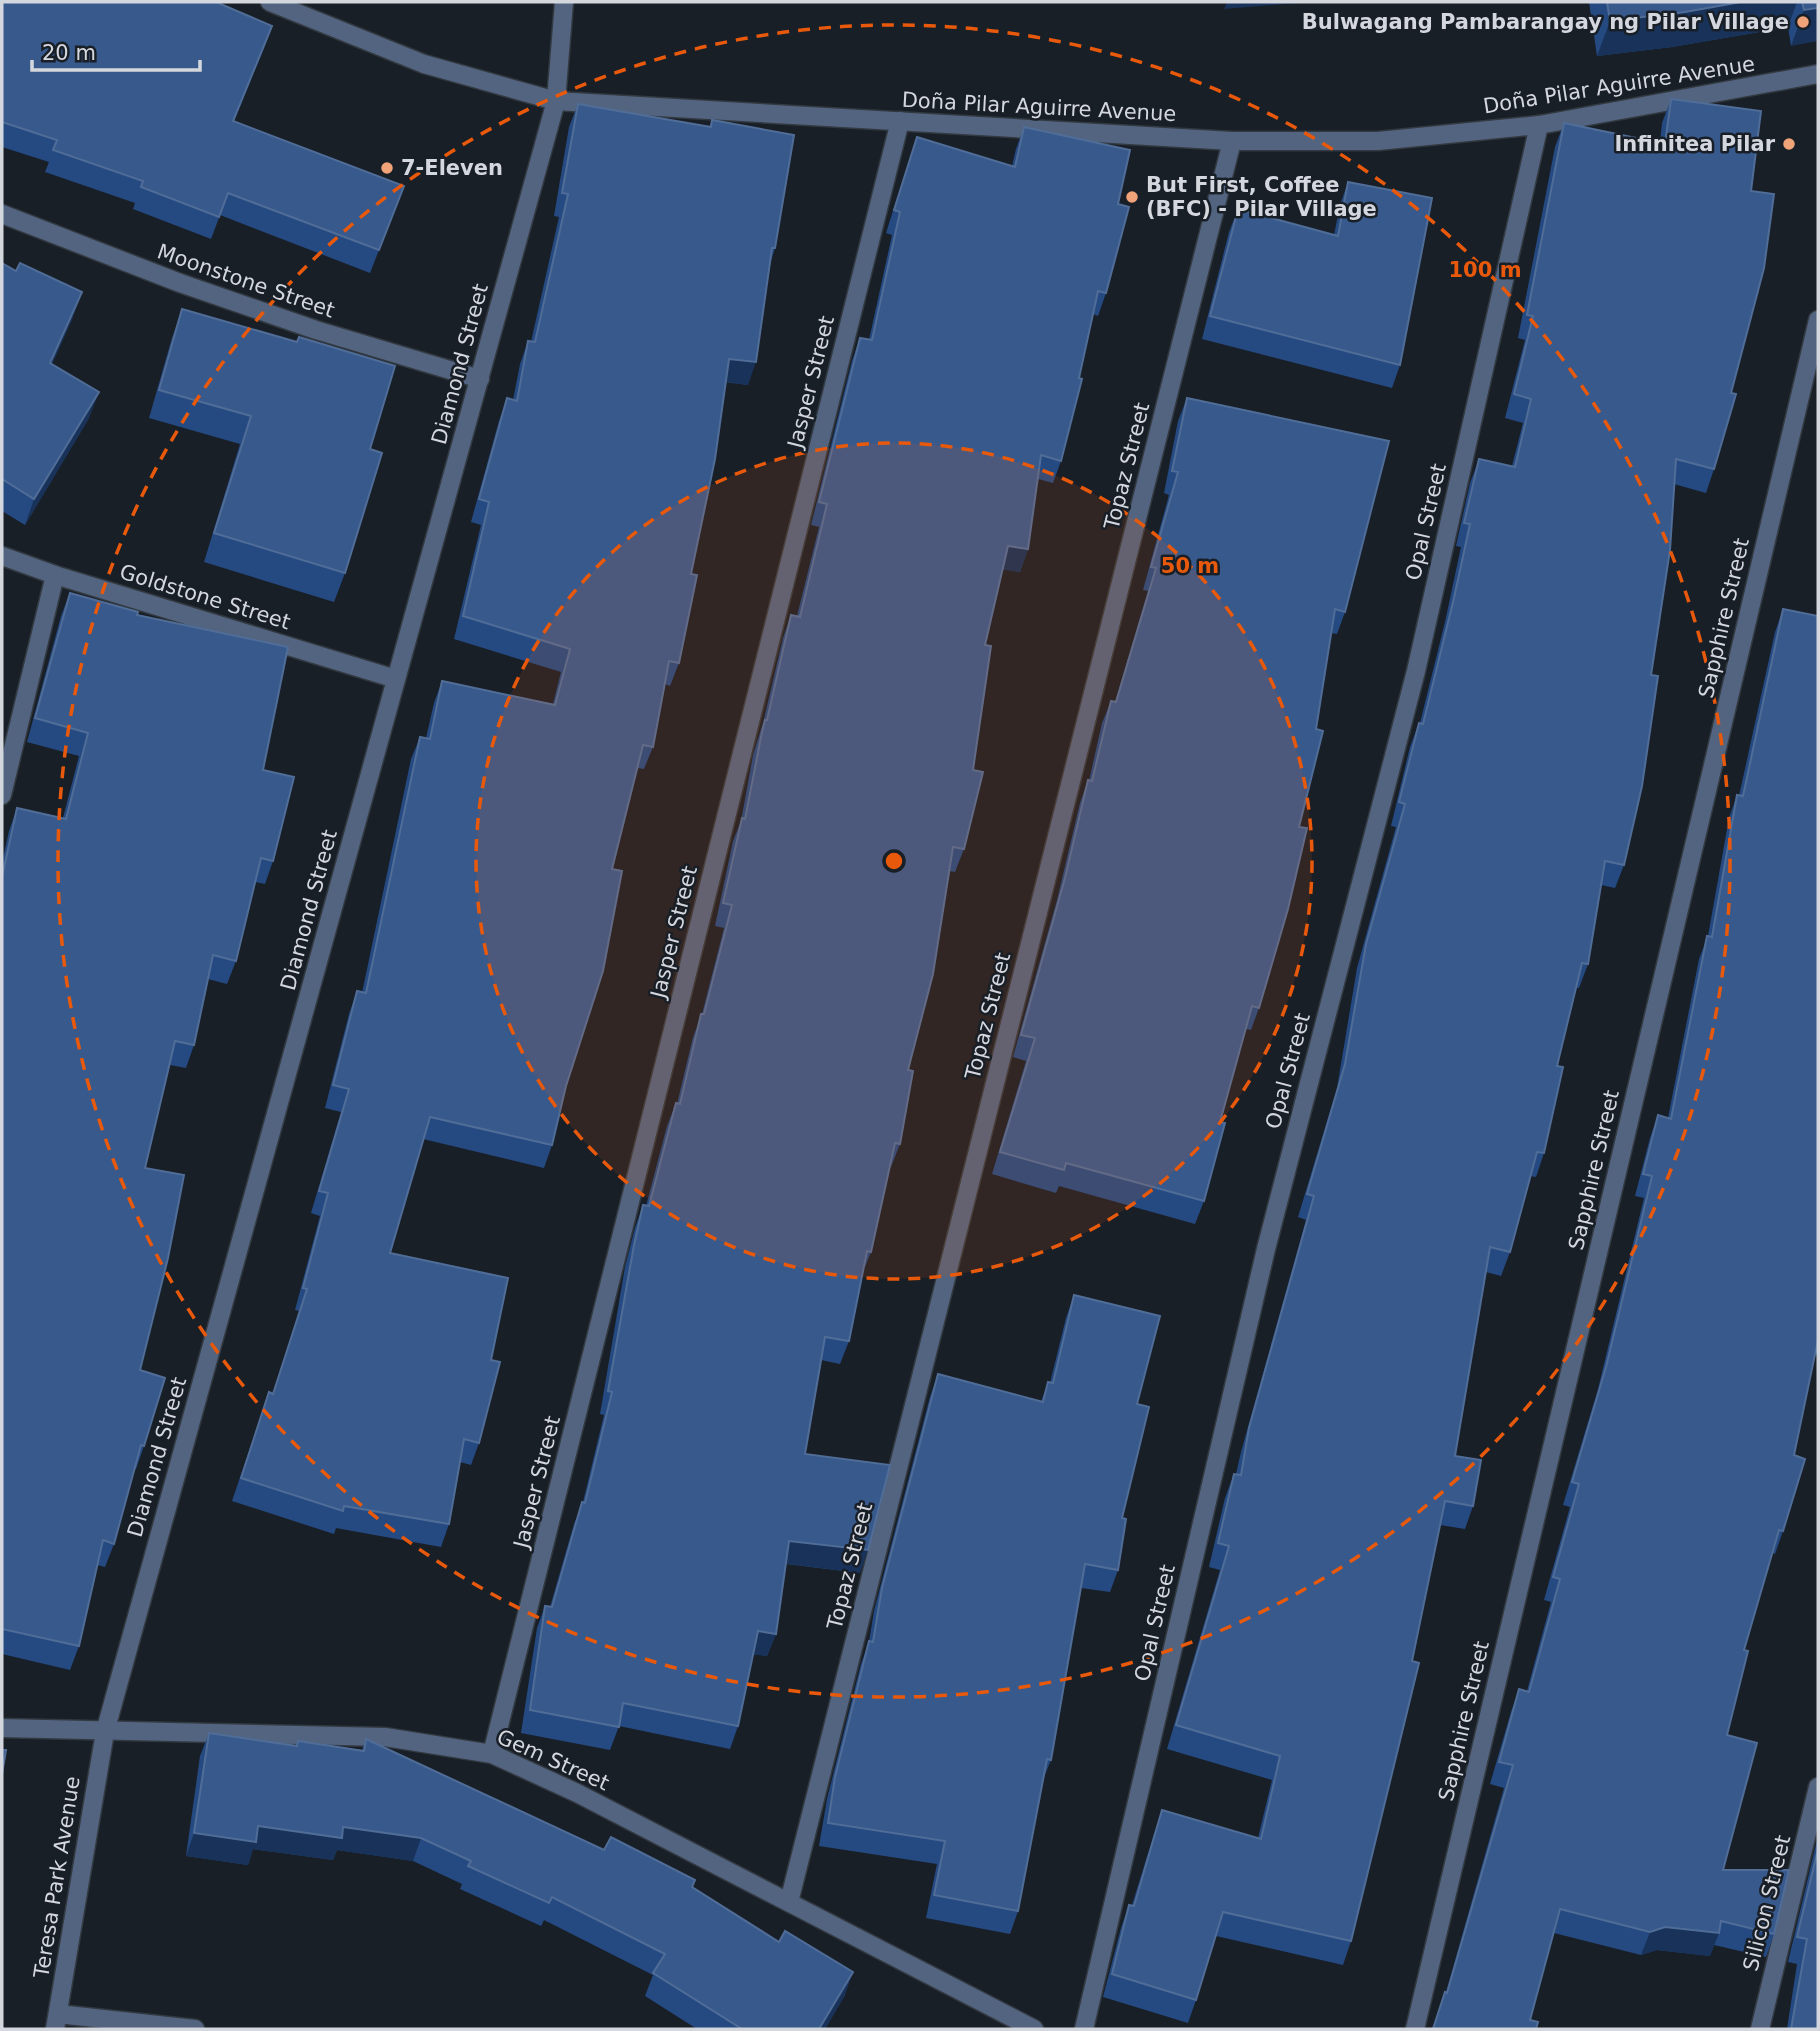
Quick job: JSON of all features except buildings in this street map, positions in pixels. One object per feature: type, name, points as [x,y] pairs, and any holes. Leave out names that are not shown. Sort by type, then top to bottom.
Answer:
[{"type":"street","name":"Doña Pilar Aguirre Avenue","points":[[270,2],[424,64],[556,101],[1232,142],[1378,141],[1539,125],[1818,75]]},
{"type":"street","name":"Diamond Street","points":[[105,1732],[556,101],[564,2]]},
{"type":"street","name":"Jasper Street","points":[[492,1754],[900,121]]},
{"type":"street","name":"Opal Street","points":[[1084,2029],[1266,1249],[1416,671],[1539,125]]},
{"type":"street","name":"Topaz Street","points":[[789,1902],[1232,142]]},
{"type":"street","name":"Moonstone Street","points":[[2,214],[180,283],[316,330],[480,379]]},
{"type":"street","name":"Sapphire Street","points":[[1415,2029],[1818,320]]},
{"type":"street","name":"Goldstone Street","points":[[2,556],[55,575],[397,679]]},
{"type":"street","points":[[2,795],[55,575]]},
{"type":"street","name":"Gem Street","points":[[2,1728],[385,1737],[492,1754],[577,1793],[1034,2029]]},
{"type":"street","name":"Teresa Park Avenue","points":[[56,2022],[105,1732]]},
{"type":"street","name":"Silicon Street","points":[[1760,2029],[1818,1787]]},
{"type":"street","points":[[56,2022],[195,2029]]},
{"type":"place","name":"Bulwagang Pambarangay ng Pilar Village","points":[[1803,22]]},
{"type":"place","name":"Infinitea Pilar","points":[[1789,144]]},
{"type":"place","name":"7-Eleven","points":[[387,168]]},
{"type":"place","name":"But First, Coffee (BFC) - Pilar Village","points":[[1132,197]]}]
